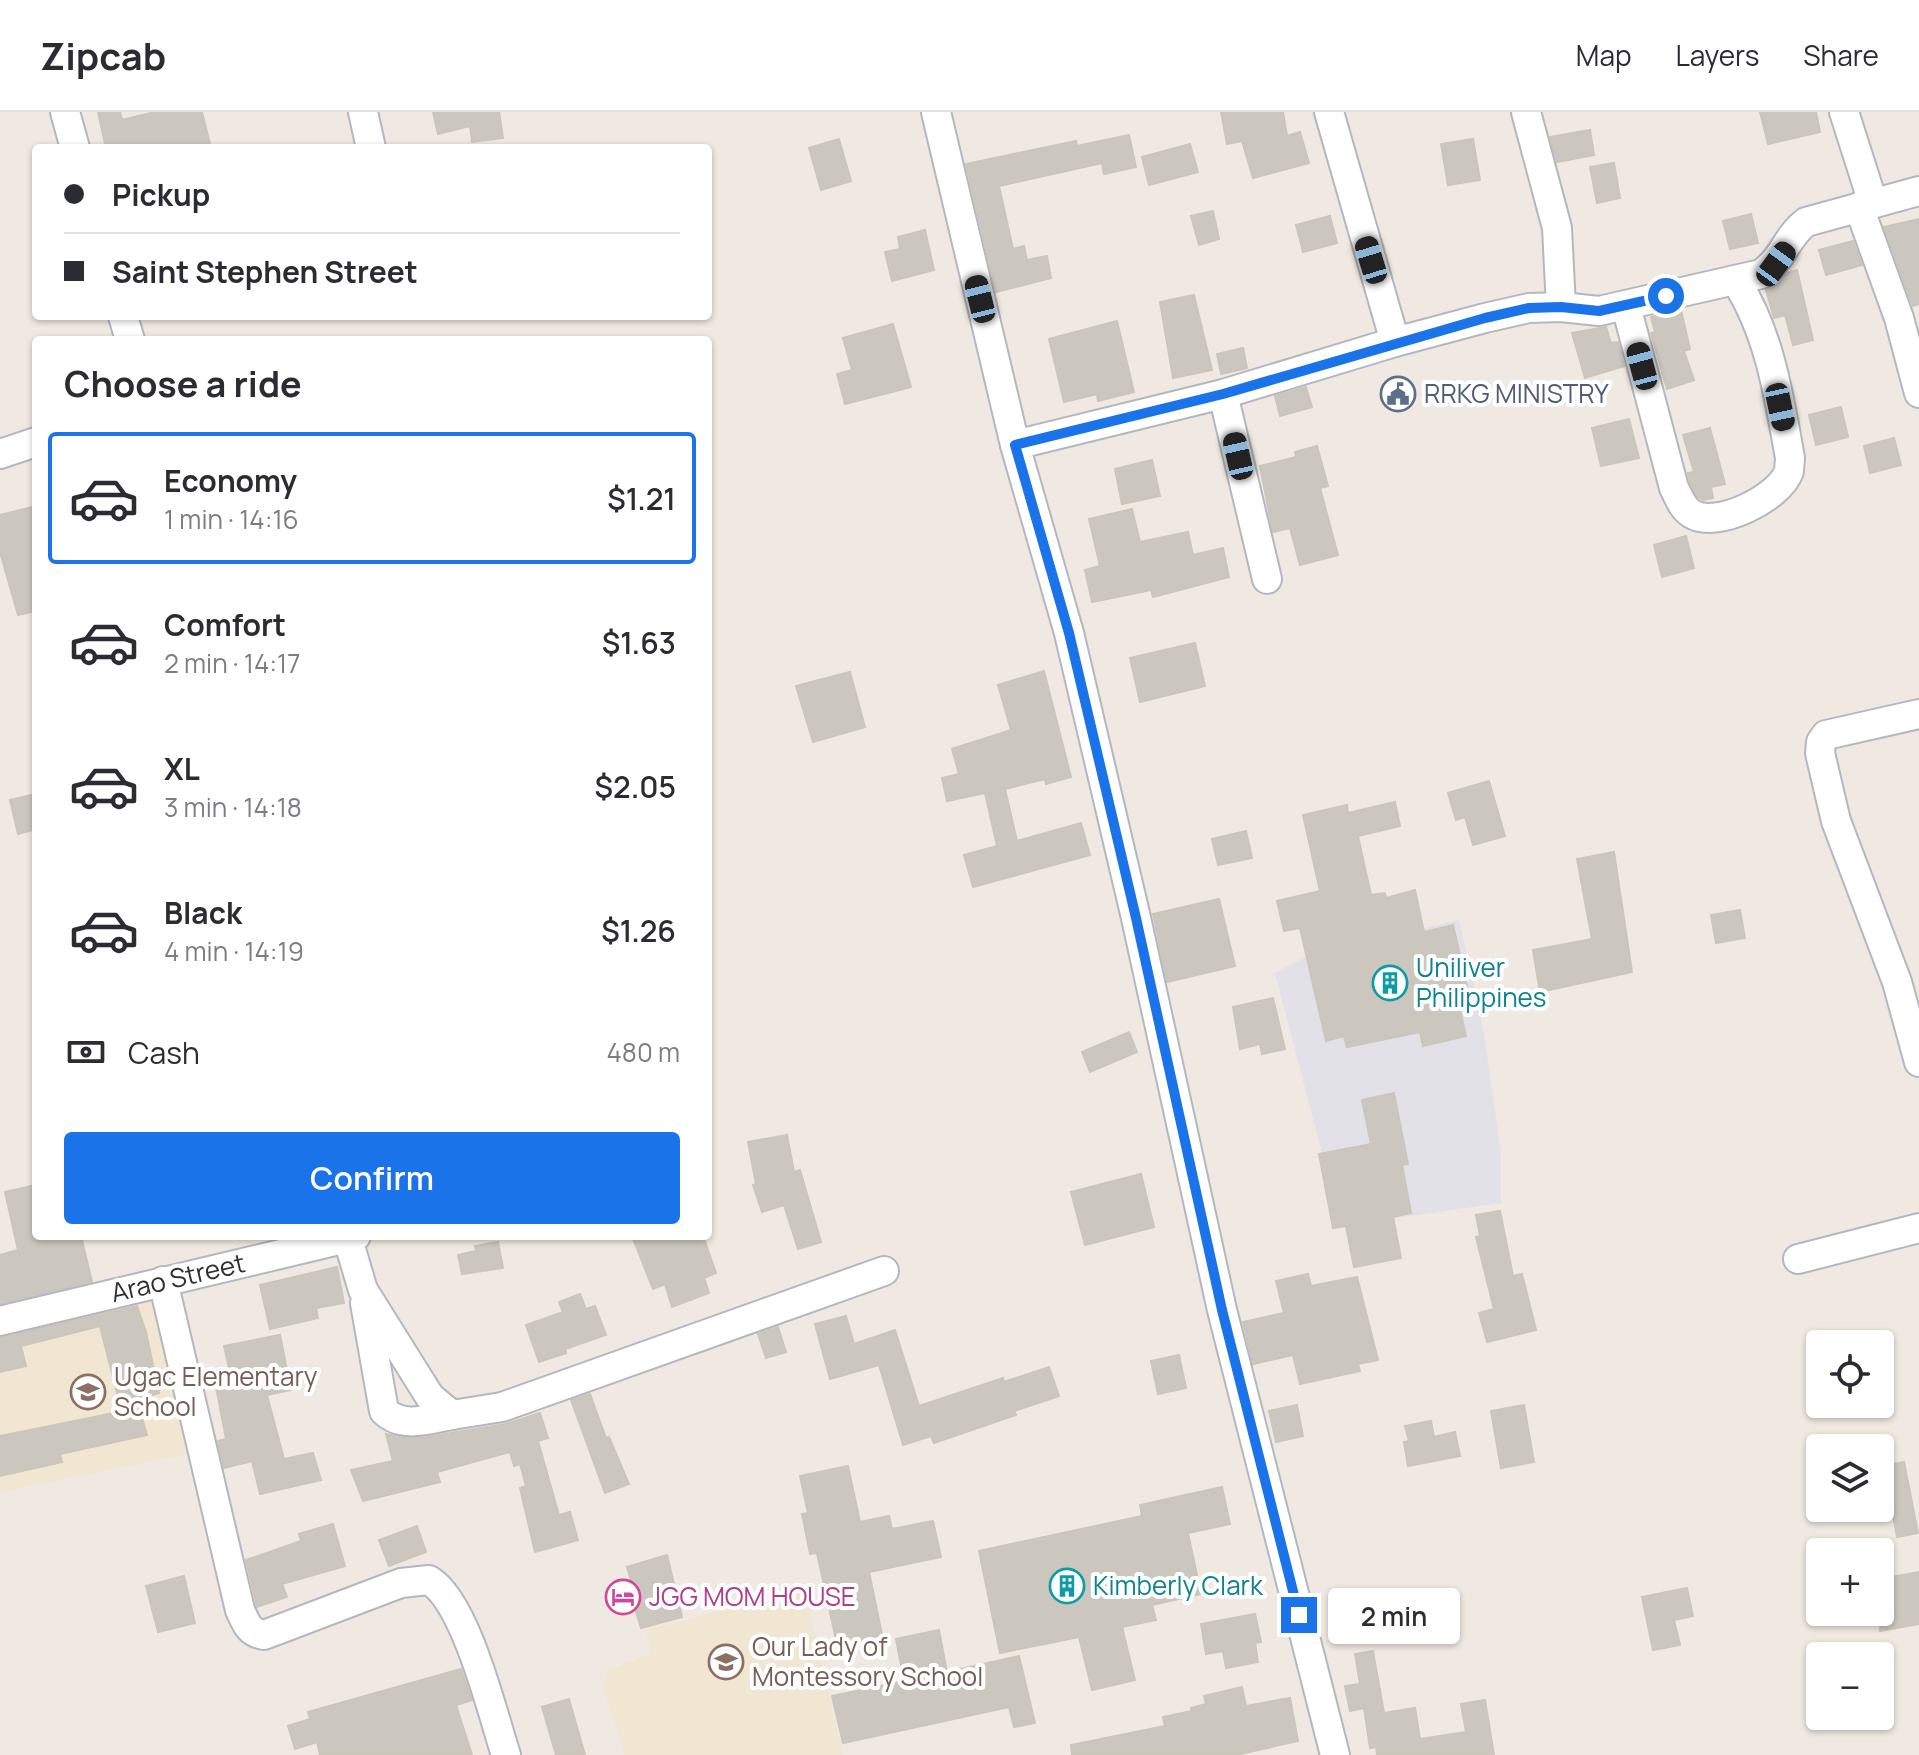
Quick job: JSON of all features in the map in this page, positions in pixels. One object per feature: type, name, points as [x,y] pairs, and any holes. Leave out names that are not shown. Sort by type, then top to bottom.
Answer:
[{"type":"street","points":[[65,112],[74,144]]},
{"type":"street","points":[[363,112],[370,144]]},
{"type":"street","points":[[936,112],[1015,445],[1069,633],[1136,918],[1222,1310],[1335,1755]]},
{"type":"street","points":[[1329,112],[1395,342]]},
{"type":"street","points":[[1526,112],[1557,228],[1561,307]]},
{"type":"street","points":[[1844,112],[1866,205],[1919,393]]},
{"type":"street","points":[[1015,445],[1223,394],[1395,342],[1529,308],[1599,311],[1761,274],[1776,264],[1795,230],[1806,222],[1919,191]]},
{"type":"street","points":[[1626,306],[1674,488],[1685,508],[1694,516],[1707,518],[1730,514],[1763,499],[1783,481],[1789,470],[1790,458],[1762,329],[1736,281]]},
{"type":"street","points":[[1223,394],[1267,579]]},
{"type":"street","points":[[0,454],[32,443]]},
{"type":"street","points":[[1919,714],[1826,735],[1821,742],[1820,753],[1836,821],[1897,982],[1919,1062]]},
{"type":"street","points":[[1798,1259],[1919,1228]]},
{"type":"street","name":"Arao Street","points":[[0,1321],[338,1240]]},
{"type":"street","points":[[352,1240],[384,1411],[392,1419],[405,1422],[502,1407],[884,1271]]},
{"type":"street","points":[[163,1281],[240,1610],[247,1626],[255,1634],[264,1635],[401,1583],[429,1580],[438,1585],[445,1595],[464,1630],[506,1755]]},
{"type":"street","points":[[363,1290],[430,1397],[452,1415]]},
{"type":"shaded area","points":[[1459,920],[1484,1033],[1501,1153],[1501,1203],[1341,1226],[1275,973],[1311,954]]},
{"type":"shaded area","name":"Ugac Elementary School","points":[[152,1291],[192,1453],[0,1492],[0,1330]]},
{"type":"shaded area","name":"Our Lady of Montessory School","points":[[803,1584],[843,1755],[625,1755],[603,1687],[608,1670],[651,1654],[646,1630]]},
{"type":"building","points":[[98,112],[120,112],[122,120],[155,112],[202,112],[210,144],[105,144]]},
{"type":"building","points":[[433,112],[499,112],[503,138],[472,142],[470,126],[438,134]]},
{"type":"building","points":[[1221,112],[1283,112],[1287,136],[1300,132],[1309,163],[1253,178],[1242,141],[1227,144]]},
{"type":"building","points":[[1760,112],[1816,112],[1820,132],[1768,144]]},
{"type":"building","points":[[1590,130],[1594,155],[1557,162],[1550,137]]},
{"type":"building","points":[[1129,135],[1136,167],[1104,174],[1102,163],[999,186],[1013,249],[1024,246],[1027,260],[1047,256],[1051,278],[996,292],[966,164],[1076,141],[1077,146]]},
{"type":"building","points":[[839,139],[851,181],[821,190],[809,148]]},
{"type":"building","points":[[1473,139],[1480,180],[1448,185],[1441,144]]},
{"type":"building","points":[[1190,144],[1198,172],[1149,185],[1142,157]]},
{"type":"building","points":[[1614,163],[1620,198],[1597,203],[1590,167]]},
{"type":"building","points":[[1213,211],[1219,239],[1199,245],[1191,216]]},
{"type":"building","points":[[1751,214],[1758,243],[1730,249],[1723,221]]},
{"type":"building","points":[[1330,216],[1337,243],[1303,252],[1296,225]]},
{"type":"building","points":[[1919,219],[1919,304],[1913,306],[1884,227]]},
{"type":"building","points":[[925,230],[934,270],[892,281],[885,252],[900,249],[898,237]]},
{"type":"building","points":[[1853,241],[1862,265],[1826,275],[1819,250]]},
{"type":"building","points":[[1797,270],[1813,340],[1793,345],[1785,315],[1774,318],[1766,290],[1787,273]]},
{"type":"building","points":[[1194,295],[1212,370],[1173,378],[1160,302]]},
{"type":"building","points":[[1681,310],[1690,349],[1684,351],[1694,380],[1667,389],[1651,333],[1655,332],[1651,317]]},
{"type":"building","points":[[1117,321],[1134,392],[1098,401],[1097,394],[1064,402],[1049,339]]},
{"type":"building","points":[[893,324],[911,387],[845,404],[837,374],[852,370],[843,338]]},
{"type":"building","points":[[1606,327],[1611,343],[1618,342],[1624,366],[1585,378],[1572,333]]},
{"type":"building","points":[[1243,348],[1247,368],[1221,374],[1217,354]]},
{"type":"building","points":[[1306,387],[1312,407],[1280,416],[1275,396]]},
{"type":"building","points":[[1841,407],[1848,437],[1816,445],[1809,415]]},
{"type":"building","points":[[1629,419],[1639,458],[1601,466],[1592,428]]},
{"type":"building","points":[[1710,428],[1725,484],[1711,487],[1713,498],[1703,500],[1697,496],[1690,482],[1688,473],[1694,472],[1683,435]]},
{"type":"building","points":[[1894,438],[1901,465],[1870,473],[1864,446]]},
{"type":"building","points":[[1317,446],[1328,486],[1320,488],[1338,555],[1300,565],[1290,528],[1273,532],[1260,466],[1296,457],[1295,452]]},
{"type":"building","points":[[1152,460],[1160,496],[1122,504],[1115,469]]},
{"type":"building","points":[[32,507],[32,612],[18,615],[0,552],[0,515]]},
{"type":"building","points":[[1132,509],[1140,542],[1188,532],[1193,555],[1223,548],[1229,577],[1153,597],[1151,590],[1092,602],[1085,570],[1100,566],[1089,519]]},
{"type":"building","points":[[1686,536],[1694,568],[1662,577],[1654,545]]},
{"type":"building","points":[[1195,643],[1205,686],[1140,702],[1130,658]]},
{"type":"building","points":[[1044,671],[1071,777],[1046,784],[1045,779],[1005,789],[1017,841],[1081,823],[1090,855],[973,887],[964,855],[997,846],[985,793],[947,801],[942,778],[959,774],[952,749],[1011,730],[998,685]]},
{"type":"building","points":[[850,672],[865,727],[813,742],[796,686]]},
{"type":"building","points":[[1489,781],[1505,836],[1473,845],[1465,817],[1456,820],[1448,793]]},
{"type":"building","points":[[32,795],[32,830],[18,834],[10,800]]},
{"type":"building","points":[[1395,802],[1400,826],[1358,836],[1371,895],[1385,893],[1386,898],[1415,890],[1424,932],[1453,925],[1472,1007],[1460,1010],[1466,1036],[1423,1046],[1420,1032],[1347,1047],[1344,1036],[1326,1041],[1300,928],[1284,931],[1277,901],[1320,891],[1303,815],[1347,805],[1348,813]]},
{"type":"building","points":[[1246,831],[1252,858],[1218,865],[1212,839]]},
{"type":"building","points":[[1614,852],[1632,972],[1540,992],[1533,950],[1592,939],[1577,859]]},
{"type":"building","points":[[1219,899],[1235,966],[1167,982],[1153,914]]},
{"type":"building","points":[[1740,910],[1745,938],[1716,943],[1711,915]]},
{"type":"building","points":[[1273,998],[1285,1049],[1262,1054],[1260,1044],[1240,1049],[1233,1007]]},
{"type":"building","points":[[1129,1032],[1137,1052],[1090,1072],[1082,1052]]},
{"type":"building","points":[[1394,1093],[1408,1164],[1402,1165],[1411,1213],[1393,1217],[1401,1258],[1354,1267],[1346,1226],[1333,1228],[1319,1154],[1371,1144],[1362,1100]]},
{"type":"building","points":[[787,1135],[794,1172],[800,1170],[821,1242],[798,1249],[784,1205],[762,1212],[753,1185],[756,1184],[748,1142]]},
{"type":"building","points":[[1141,1174],[1154,1227],[1085,1245],[1071,1192]]},
{"type":"building","points":[[32,1186],[32,1240],[82,1240],[92,1282],[0,1304],[0,1255],[18,1250],[5,1192]]},
{"type":"building","points":[[1500,1211],[1513,1276],[1522,1274],[1536,1330],[1487,1342],[1479,1313],[1494,1309],[1476,1237],[1480,1236],[1476,1215]]},
{"type":"building","points":[[634,1240],[704,1240],[716,1273],[704,1278],[709,1293],[672,1307],[665,1284],[653,1289]]},
{"type":"building","points":[[498,1242],[503,1268],[462,1274],[458,1255],[476,1251],[475,1246]]},
{"type":"building","points":[[337,1267],[344,1303],[316,1308],[318,1318],[270,1329],[260,1285]]},
{"type":"building","points":[[1308,1274],[1311,1286],[1357,1277],[1378,1360],[1358,1364],[1360,1371],[1300,1384],[1293,1355],[1253,1364],[1243,1322],[1284,1313],[1276,1281]]},
{"type":"building","points":[[580,1294],[586,1309],[595,1306],[606,1335],[539,1362],[526,1325],[563,1312],[559,1302]]},
{"type":"building","points":[[137,1306],[159,1393],[120,1405],[100,1326],[21,1346],[26,1366],[0,1372],[0,1338]]},
{"type":"building","points":[[846,1316],[854,1344],[895,1330],[919,1406],[1003,1378],[1004,1382],[1049,1367],[1059,1396],[1014,1411],[1016,1415],[934,1443],[931,1436],[903,1445],[879,1365],[830,1379],[815,1324]]},
{"type":"building","points":[[778,1327],[786,1352],[766,1358],[758,1334]]},
{"type":"building","points":[[280,1335],[291,1390],[267,1395],[284,1459],[313,1453],[321,1480],[260,1494],[252,1461],[224,1468],[218,1441],[226,1439],[213,1371],[229,1368],[224,1346]]},
{"type":"building","points":[[1179,1355],[1186,1388],[1158,1394],[1151,1361]]},
{"type":"building","points":[[590,1394],[606,1438],[609,1437],[629,1484],[605,1493],[571,1400]]},
{"type":"building","points":[[1297,1405],[1303,1436],[1276,1442],[1269,1411]]},
{"type":"building","points":[[1524,1405],[1534,1462],[1501,1468],[1491,1411]]},
{"type":"building","points":[[139,1408],[147,1435],[60,1454],[62,1462],[0,1476],[0,1436]]},
{"type":"building","points":[[540,1413],[548,1438],[538,1441],[559,1515],[570,1512],[578,1540],[535,1552],[520,1488],[526,1486],[520,1464],[514,1466],[510,1452],[437,1472],[440,1482],[363,1501],[351,1470],[393,1461],[386,1434],[427,1437],[505,1424]]},
{"type":"building","points":[[1431,1421],[1434,1437],[1455,1432],[1460,1456],[1408,1466],[1404,1442],[1409,1441],[1405,1426]]},
{"type":"building","points":[[1904,1462],[1918,1533],[1897,1537],[1894,1521],[1894,1464]]},
{"type":"building","points":[[848,1466],[860,1522],[889,1516],[892,1529],[933,1521],[941,1557],[869,1572],[883,1639],[838,1649],[817,1553],[810,1554],[802,1514],[808,1513],[800,1476]]},
{"type":"building","name":"Kimberly Clark","points":[[1222,1487],[1230,1524],[1188,1533],[1201,1594],[1152,1605],[1156,1620],[1122,1627],[1135,1680],[1092,1690],[1079,1637],[1000,1653],[979,1551],[1142,1516],[1140,1505]]},
{"type":"building","points":[[333,1524],[345,1566],[282,1584],[287,1597],[257,1607],[246,1560],[301,1541],[299,1534]]},
{"type":"building","points":[[417,1526],[426,1552],[389,1566],[379,1540]]},
{"type":"building","points":[[667,1555],[682,1617],[641,1628],[627,1567]]},
{"type":"building","points":[[1919,1572],[1919,1624],[1880,1631],[1880,1626],[1894,1626],[1894,1576]]},
{"type":"building","points":[[184,1576],[195,1623],[158,1632],[146,1586]]},
{"type":"building","points":[[1687,1588],[1693,1616],[1674,1620],[1680,1645],[1653,1650],[1642,1597]]},
{"type":"building","points":[[1255,1614],[1261,1642],[1255,1643],[1258,1662],[1226,1668],[1223,1651],[1206,1654],[1201,1624]]},
{"type":"building","points":[[939,1630],[947,1672],[1019,1656],[1035,1723],[1014,1727],[1009,1707],[843,1743],[832,1696],[904,1681],[896,1639]]},
{"type":"building","points":[[1373,1651],[1384,1713],[1415,1708],[1420,1739],[1466,1732],[1461,1704],[1485,1700],[1494,1755],[1377,1755],[1376,1747],[1370,1748],[1364,1708],[1350,1711],[1345,1686],[1360,1684],[1355,1654]]},
{"type":"building","points":[[461,1669],[472,1700],[456,1705],[472,1755],[320,1755],[317,1742],[295,1749],[288,1726],[310,1719],[308,1712]]},
{"type":"building","points":[[1242,1687],[1246,1706],[1290,1698],[1298,1741],[1236,1755],[1072,1755],[1071,1745],[1165,1726],[1163,1717],[1192,1711],[1191,1708],[1206,1704],[1204,1696]]},
{"type":"building","points":[[569,1699],[585,1755],[556,1755],[542,1707]]},
{"type":"place","name":"RRKG MINISTRY","points":[[1398,394]]},
{"type":"place","name":"Uniliver Philippines","points":[[1390,983]]},
{"type":"place","name":"Ugac Elementary School","points":[[88,1392]]},
{"type":"place","name":"Kimberly Clark","points":[[1067,1586]]},
{"type":"place","name":"JGG MOM HOUSE","points":[[623,1597]]},
{"type":"place","name":"Our Lady of Montessory School","points":[[726,1662]]},
{"type":"route","points":[[1299,1615],[1222,1310],[1136,918],[1069,633],[1015,445],[1223,394],[1485,318],[1529,308],[1599,311],[1666,296]]}]
